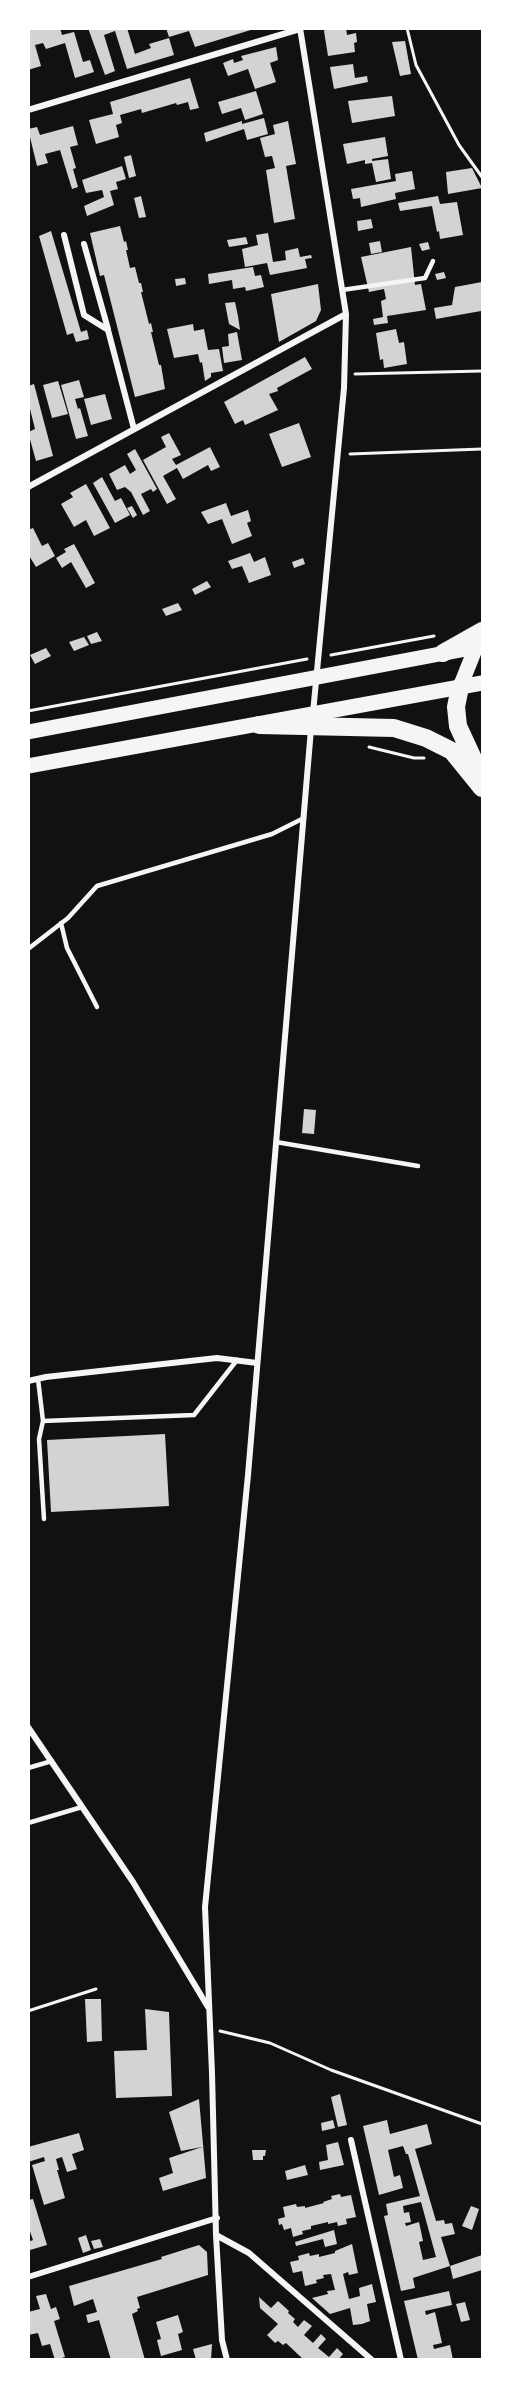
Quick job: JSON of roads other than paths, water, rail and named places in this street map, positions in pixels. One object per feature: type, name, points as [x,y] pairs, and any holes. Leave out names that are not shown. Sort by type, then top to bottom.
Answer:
[{"type":"highway","points":[[443,653],[480,641]]},
{"type":"highway","points":[[460,687],[456,707],[458,726],[483,779]]},
{"type":"highway","points":[[259,725],[330,719],[394,728],[426,738],[452,751],[483,788]]},
{"type":"main road","points":[[460,687],[480,641]]},
{"type":"main road","points":[[28,732],[443,653]]},
{"type":"main road","points":[[330,719],[483,683]]},
{"type":"main road","points":[[28,723],[76,723]]},
{"type":"main road","points":[[28,766],[259,725]]},
{"type":"street","points":[[28,110],[300,29],[346,314],[344,374],[257,1363],[205,1907],[216,2235],[222,2340],[227,2360]]},
{"type":"street","points":[[64,235],[84,315],[108,330]]},
{"type":"street","points":[[84,244],[134,429]]},
{"type":"street","points":[[28,487],[346,314]]},
{"type":"street","points":[[28,1381],[217,1358],[257,1363]]},
{"type":"street","points":[[28,1726],[31,1734],[52,1761],[133,1882],[209,2008]]},
{"type":"street","points":[[351,2140],[401,2360]]},
{"type":"street","points":[[28,2277],[217,2218]]},
{"type":"street","points":[[216,2235],[249,2253],[372,2360]]},
{"type":"lane","points":[[342,290],[425,278],[433,261]]},
{"type":"lane","points":[[28,949],[61,923],[97,886],[272,834],[304,818]]},
{"type":"lane","points":[[61,923],[67,948],[97,1007]]},
{"type":"lane","points":[[276,1142],[418,1166]]},
{"type":"lane","points":[[43,1421],[194,1415],[237,1360]]},
{"type":"lane","points":[[38,1379],[43,1421],[39,1439],[44,1519]]},
{"type":"lane","points":[[28,1768],[52,1761]]},
{"type":"lane","points":[[28,1823],[82,1807]]}]
